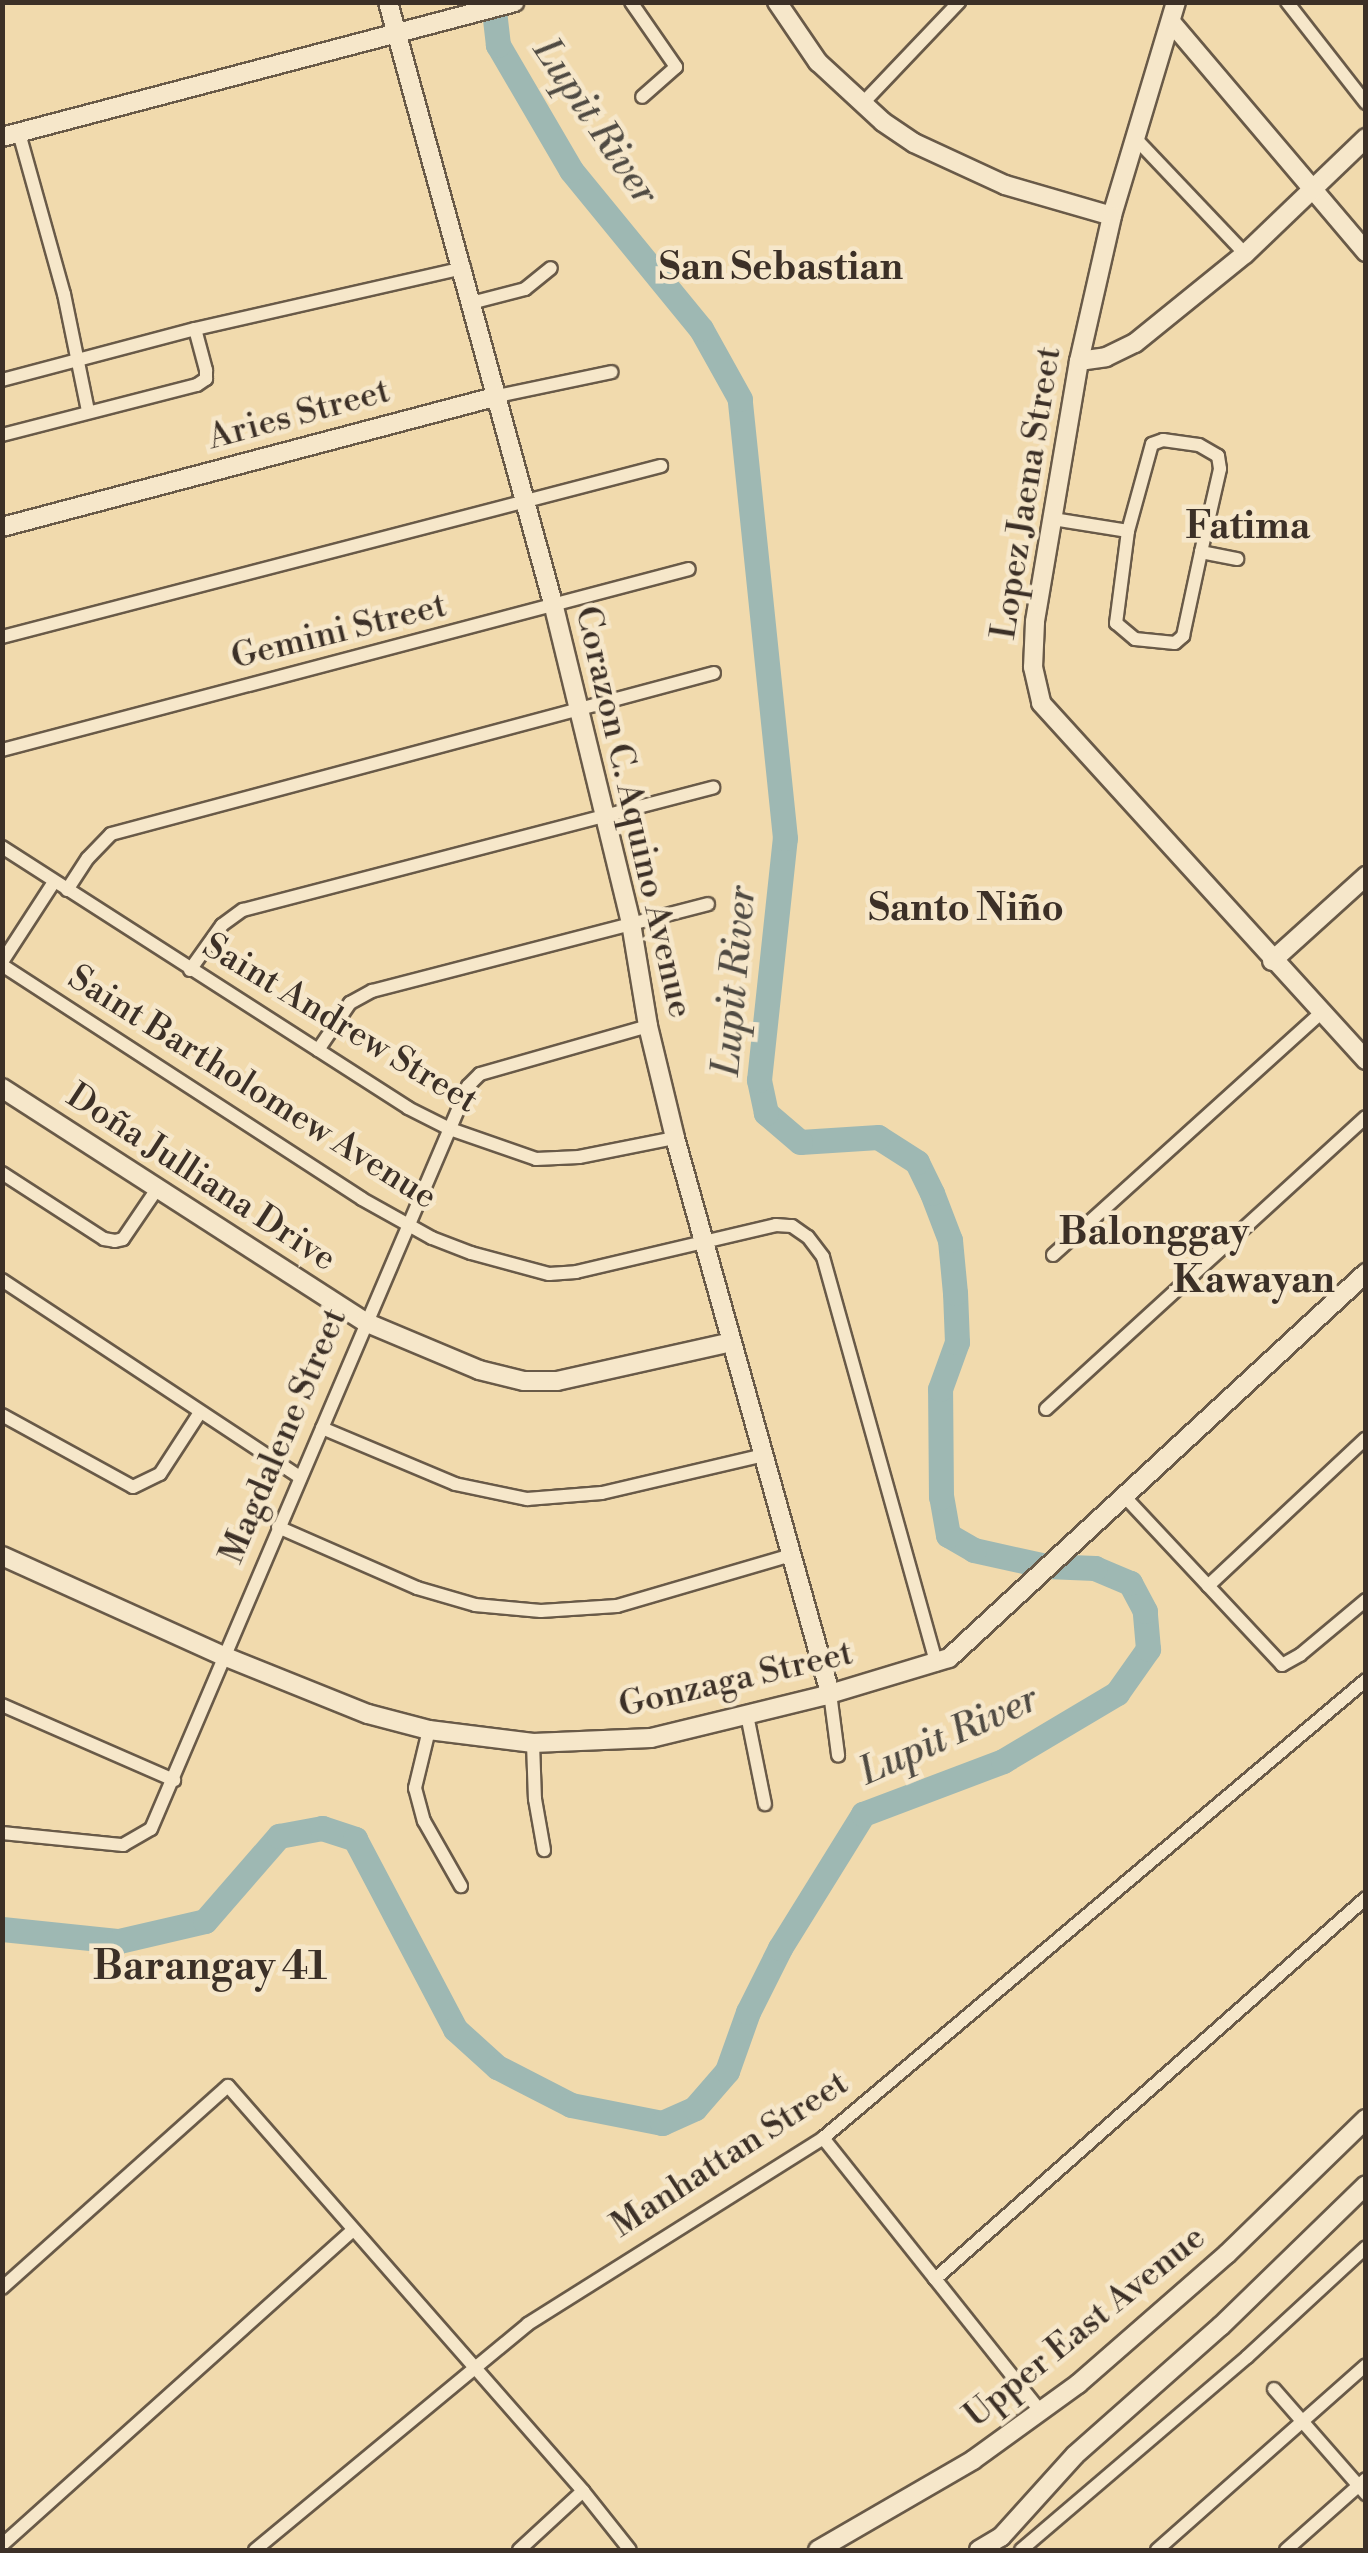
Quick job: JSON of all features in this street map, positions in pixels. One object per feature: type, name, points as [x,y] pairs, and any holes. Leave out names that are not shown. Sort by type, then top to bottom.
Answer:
[{"type":"street","name":"Corazon C. Aquino Avenue","points":[[388,2],[554,607],[631,923],[648,1026],[675,1138],[830,1694]]},
{"type":"street","points":[[88,411],[78,362],[11,135],[515,2]]},
{"type":"street","points":[[631,2],[676,67],[642,97]]},
{"type":"street","points":[[777,2],[818,62],[862,104],[941,157],[1005,184],[1112,216]]},
{"type":"street","points":[[862,104],[958,2]]},
{"type":"street","name":"Lopez Jaena Street","points":[[1176,2],[1112,216],[1079,361],[1032,645],[1041,703],[1366,1060]]},
{"type":"street","points":[[1287,2],[1366,103]]},
{"type":"street","points":[[1171,22],[1366,252]]},
{"type":"street","points":[[1079,361],[1106,357],[1135,343],[1244,254],[1366,138]]},
{"type":"street","points":[[1136,139],[1244,254]]},
{"type":"street","points":[[2,380],[195,329],[464,268]]},
{"type":"street","points":[[471,304],[525,289],[552,268]]},
{"type":"street","points":[[2,434],[198,386],[206,379],[195,329]]},
{"type":"street","name":"Aries Street","points":[[2,527],[498,396],[612,372]]},
{"type":"street","points":[[1163,440],[1211,448],[1220,469],[1182,636],[1175,643],[1135,639],[1116,623],[1128,531],[1152,444],[1163,440]]},
{"type":"street","points":[[2,636],[661,466]]},
{"type":"street","points":[[1053,518],[1128,531]]},
{"type":"street","points":[[1201,552],[1237,560]]},
{"type":"street","name":"Gemini Street","points":[[2,750],[689,569]]},
{"type":"street","points":[[68,890],[88,858],[111,834],[714,672]]},
{"type":"street","points":[[190,970],[222,926],[244,910],[713,788]]},
{"type":"street","name":"Saint Andrew Street","points":[[2,847],[190,970],[450,1129],[536,1159],[578,1157],[675,1138]]},
{"type":"street","points":[[1272,961],[1366,876]]},
{"type":"street","points":[[2,963],[54,882]]},
{"type":"street","points":[[318,1050],[350,1003],[372,990],[708,904]]},
{"type":"street","name":"Saint Bartholomew Avenue","points":[[2,963],[362,1200],[471,1253],[548,1274],[576,1272],[758,1228],[792,1226],[823,1256],[937,1664]]},
{"type":"street","points":[[1054,1254],[1321,1013]]},
{"type":"street","name":"Magdalene Street","points":[[2,1833],[123,1846],[151,1829],[461,1100],[480,1074],[648,1026]]},
{"type":"street","name":"Doña Julliana Drive","points":[[2,1088],[365,1322],[479,1370],[524,1381],[591,1375],[730,1342]]},
{"type":"street","points":[[1046,1408],[1366,1117]]},
{"type":"street","points":[[2,1173],[104,1239],[115,1241],[122,1239],[157,1189]]},
{"type":"street","name":"Gonzaga Street","points":[[2,1556],[226,1657],[368,1714],[429,1730],[533,1743],[618,1743],[746,1715],[937,1664],[972,1641],[1007,1604],[1366,1274]]},
{"type":"street","points":[[2,1280],[300,1478]]},
{"type":"street","points":[[2,1415],[133,1487],[160,1474],[200,1414]]},
{"type":"street","points":[[322,1428],[455,1484],[526,1499],[602,1494],[764,1454]]},
{"type":"street","points":[[1208,1586],[1366,1438]]},
{"type":"street","points":[[1124,1496],[1282,1665],[1300,1655],[1366,1600]]},
{"type":"street","points":[[278,1528],[417,1588],[475,1605],[541,1611],[618,1606],[791,1555]]},
{"type":"street","name":"Manhattan Street","points":[[255,2550],[473,2366],[568,2296],[823,2138],[1366,1680]]},
{"type":"street","points":[[830,1694],[838,1756]]},
{"type":"street","points":[[2,1705],[174,1780]]},
{"type":"street","points":[[746,1715],[764,1804]]},
{"type":"street","points":[[429,1730],[415,1788],[424,1821],[461,1886]]},
{"type":"street","points":[[533,1743],[535,1799],[544,1850]]},
{"type":"street","points":[[935,2279],[1366,1898]]},
{"type":"street","points":[[2,2288],[228,2086],[630,2550]]},
{"type":"street","name":"Upper East Avenue","points":[[818,2550],[958,2470],[1041,2412],[1227,2254],[1366,2119]]},
{"type":"street","points":[[823,2138],[1041,2412]]},
{"type":"street","points":[[979,2550],[1001,2537],[1075,2455],[1221,2326],[1366,2185]]},
{"type":"street","points":[[2,2544],[354,2230]]},
{"type":"street","points":[[1021,2550],[1247,2357],[1366,2247]]},
{"type":"street","points":[[1157,2550],[1366,2365]]},
{"type":"street","points":[[1274,2389],[1363,2486],[1286,2550]]},
{"type":"street","points":[[518,2550],[583,2492]]},
{"type":"waterway","name":"Lupit River","points":[[2,1929],[119,1941],[205,1921],[279,1836],[322,1828],[355,1839],[455,2029],[497,2067],[571,2105],[662,2123],[695,2108],[727,2071],[748,2012],[780,1948],[863,1814],[1003,1761],[1117,1693],[1148,1649],[1145,1611],[1130,1583],[1095,1568],[1046,1566],[974,1550],[948,1535],[941,1497],[940,1389],[957,1342],[955,1293],[950,1240],[932,1193],[917,1162],[878,1137],[800,1142],[766,1113],[759,1080],[785,838],[740,399],[701,329],[571,170],[498,45],[493,2]]},
{"type":"district","name":"San Sebastian","points":[[781,268]]},
{"type":"district","name":"Fatima","points":[[1248,527]]},
{"type":"district","name":"Santo Niño","points":[[966,909]]},
{"type":"district","name":"Balonggay","points":[[1154,1233]]},
{"type":"district","name":"Kawayan","points":[[1254,1281]]},
{"type":"district","name":"Barangay 41","points":[[210,1967]]}]
